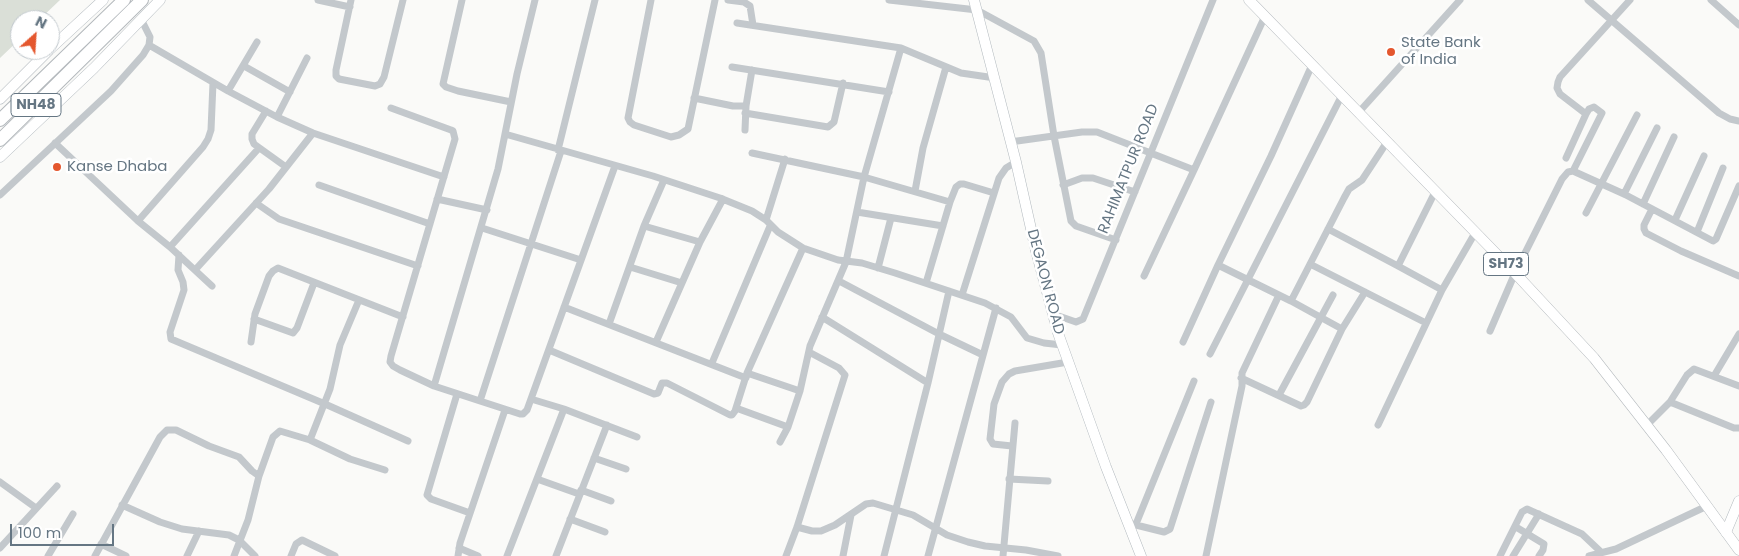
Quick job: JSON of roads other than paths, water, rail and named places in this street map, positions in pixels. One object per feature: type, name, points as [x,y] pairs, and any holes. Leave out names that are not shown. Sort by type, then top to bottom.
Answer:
[{"type":"highway","name":"NH48","points":[[0,120],[124,0]]},
{"type":"highway","name":"NH48","points":[[0,140],[142,0]]},
{"type":"main road","points":[[60,41],[103,0]]},
{"type":"main road","points":[[0,157],[94,68],[160,0]]},
{"type":"main road","name":"SH73","points":[[1249,0],[1515,273],[1594,358],[1647,425],[1739,550]]},
{"type":"main road","name":"DEGAON ROAD","points":[[975,5],[1016,162],[1036,251],[1062,344],[1132,524],[1142,556]]},
{"type":"main road","points":[[0,99],[40,60]]},
{"type":"main road","points":[[1726,532],[1739,501]]},
{"type":"street","points":[[318,0],[351,3],[336,76],[339,79],[375,86],[380,84],[384,77],[403,0]]},
{"type":"street","points":[[462,0],[443,84],[458,92],[512,102]]},
{"type":"street","points":[[434,386],[498,170],[535,0]]},
{"type":"street","points":[[480,401],[532,244],[560,150],[595,0]]},
{"type":"street","points":[[651,0],[628,118],[634,125],[671,137],[679,135],[688,129],[715,0]]},
{"type":"street","points":[[728,0],[744,2],[750,6],[753,25]]},
{"type":"street","points":[[889,0],[975,5],[1038,45],[1041,53],[1063,185],[1073,224],[1116,240]]},
{"type":"street","name":"RAHIMATPUR ROAD","points":[[1053,314],[1076,322],[1083,319],[1213,0]]},
{"type":"street","points":[[1359,112],[1460,0]]},
{"type":"street","points":[[1588,0],[1719,113],[1730,120],[1739,121]]},
{"type":"street","points":[[1586,114],[1560,94],[1557,88],[1558,82],[1560,77],[1630,0]]},
{"type":"street","points":[[1711,0],[1739,25]]},
{"type":"street","points":[[1144,276],[1265,16]]},
{"type":"street","points":[[0,195],[111,91],[144,55],[149,45],[150,37],[141,19]]},
{"type":"street","points":[[737,23],[901,48],[961,73],[995,78]]},
{"type":"street","points":[[228,91],[257,42]]},
{"type":"street","points":[[149,45],[213,83],[277,117],[313,133],[444,177]]},
{"type":"street","points":[[780,442],[788,427],[800,391],[808,352],[846,262],[864,177],[901,48]]},
{"type":"street","points":[[277,117],[307,58]]},
{"type":"street","points":[[1183,342],[1312,65]]},
{"type":"street","points":[[244,66],[290,92]]},
{"type":"street","points":[[732,67],[843,83],[888,92]]},
{"type":"street","points":[[915,191],[923,148],[946,67]]},
{"type":"street","points":[[745,130],[752,70]]},
{"type":"street","points":[[138,221],[208,139],[211,130],[213,83]]},
{"type":"street","points":[[694,98],[828,127],[834,122],[843,83]]},
{"type":"street","points":[[1210,354],[1342,95]]},
{"type":"street","points":[[1566,158],[1586,114],[1589,109],[1594,107],[1602,113],[1573,171]]},
{"type":"street","points":[[391,108],[453,131],[455,140],[390,362],[400,370],[434,386],[505,410],[523,414],[527,410],[615,166]]},
{"type":"street","points":[[266,111],[252,134],[252,139],[254,144],[286,167]]},
{"type":"street","points":[[1586,213],[1637,115]]},
{"type":"street","points":[[1624,194],[1657,128]]},
{"type":"street","points":[[1010,142],[1082,132],[1097,132],[1194,170]]},
{"type":"street","points":[[195,270],[256,203],[313,133]]},
{"type":"street","points":[[505,134],[723,199],[752,211],[803,248],[846,262],[862,263],[962,295],[996,308],[1011,317],[1027,338],[1044,343],[1062,344]]},
{"type":"street","points":[[1643,204],[1674,137]]},
{"type":"street","points":[[1291,300],[1349,189],[1362,180],[1386,142]]},
{"type":"street","points":[[55,143],[138,221],[170,247],[212,286]]},
{"type":"street","points":[[170,247],[259,148]]},
{"type":"street","points":[[752,153],[864,177],[950,202]]},
{"type":"street","points":[[1675,220],[1704,156]]},
{"type":"street","points":[[712,364],[768,223],[785,159]]},
{"type":"street","points":[[962,295],[1002,172],[1016,162]]},
{"type":"street","points":[[1697,232],[1723,168]]},
{"type":"street","points":[[1490,331],[1515,273],[1562,179],[1568,172],[1573,171],[1601,183],[1713,241],[1716,239],[1739,186]]},
{"type":"street","points":[[1063,185],[1082,178],[1093,178],[1135,192]]},
{"type":"street","points":[[609,324],[644,226],[664,180]]},
{"type":"street","points":[[926,283],[956,186],[960,184],[994,193]]},
{"type":"street","points":[[319,185],[430,224]]},
{"type":"street","points":[[1398,266],[1435,192]]},
{"type":"street","points":[[437,199],[487,210]]},
{"type":"street","points":[[656,342],[700,242],[723,199]]},
{"type":"street","points":[[256,203],[279,219],[418,266]]},
{"type":"street","points":[[1652,209],[1644,225],[1646,233],[1681,251],[1739,276]]},
{"type":"street","points":[[857,212],[943,226]]},
{"type":"street","points":[[878,268],[891,218]]},
{"type":"street","points":[[644,226],[700,242]]},
{"type":"street","points":[[482,228],[581,260]]},
{"type":"street","points":[[1328,229],[1442,290]]},
{"type":"street","points":[[1378,424],[1442,290],[1475,233]]},
{"type":"street","points":[[549,350],[654,394],[658,393],[664,382],[730,415],[734,413],[746,376],[803,248]]},
{"type":"street","points":[[179,255],[178,270],[184,290],[170,332],[170,339],[408,441]]},
{"type":"street","points":[[1310,264],[1426,323]]},
{"type":"street","points":[[1218,265],[1291,300],[1342,329]]},
{"type":"street","points":[[630,267],[682,283]]},
{"type":"street","points":[[251,342],[254,319],[269,276],[278,268],[314,284],[403,317]]},
{"type":"street","points":[[838,281],[983,354]]},
{"type":"street","points":[[254,319],[293,333],[297,328],[314,284]]},
{"type":"street","points":[[884,556],[928,384],[949,291]]},
{"type":"street","points":[[1241,378],[1279,394],[1301,406],[1307,402],[1342,329],[1365,292]]},
{"type":"street","points":[[1206,556],[1242,386],[1241,378],[1244,366],[1278,295]]},
{"type":"street","points":[[1279,394],[1333,295]]},
{"type":"street","points":[[310,440],[325,404],[340,345],[359,300]]},
{"type":"street","points":[[564,307],[712,364],[800,391]]},
{"type":"street","points":[[928,556],[996,308]]},
{"type":"street","points":[[822,317],[928,384]]},
{"type":"street","points":[[1714,376],[1739,334]]},
{"type":"street","points":[[786,556],[798,526],[846,375],[839,368],[808,352]]},
{"type":"street","points":[[1012,446],[993,444],[990,439],[994,404],[1002,382],[1009,374],[1015,371],[1068,362]]},
{"type":"street","points":[[1647,425],[1670,402],[1687,375],[1694,369],[1739,386]]},
{"type":"street","points":[[1194,381],[1132,524],[1164,532],[1170,529],[1211,402]]},
{"type":"street","points":[[457,394],[427,495],[431,499],[470,513]]},
{"type":"street","points":[[531,399],[564,409],[637,437]]},
{"type":"street","points":[[1670,402],[1734,428],[1739,428]]},
{"type":"street","points":[[736,408],[788,427]]},
{"type":"street","points":[[507,556],[564,409]]},
{"type":"street","points":[[458,556],[470,513],[505,410]]},
{"type":"street","points":[[1003,552],[1014,422]]},
{"type":"street","points":[[556,556],[606,425]]},
{"type":"street","points":[[95,556],[164,432],[171,429],[239,457],[259,476]]},
{"type":"street","points":[[234,556],[248,520],[269,446],[276,433],[280,431],[285,432],[310,440],[350,459],[385,470]]},
{"type":"street","points":[[594,458],[626,469]]},
{"type":"street","points":[[537,479],[611,501]]},
{"type":"street","points":[[1009,479],[1048,482]]},
{"type":"street","points":[[0,482],[36,508]]},
{"type":"street","points":[[0,548],[2,540],[57,486]]},
{"type":"street","points":[[798,526],[812,531],[821,531],[835,525],[866,504],[873,503],[897,509],[919,518],[947,535],[968,542],[1003,552],[1058,556]]},
{"type":"street","points":[[122,505],[160,522],[182,529],[229,535],[239,540],[255,556]]},
{"type":"street","points":[[1589,556],[1601,552],[1616,552],[1707,506]]},
{"type":"street","points":[[1500,556],[1522,512],[1527,509],[1582,534],[1601,552]]},
{"type":"street","points":[[48,556],[73,514]]},
{"type":"street","points":[[1514,556],[1539,514]]},
{"type":"street","points":[[843,556],[851,515]]},
{"type":"street","points":[[570,519],[606,532]]},
{"type":"street","points":[[1516,527],[1544,544],[1539,556]]},
{"type":"street","points":[[187,556],[199,531]]},
{"type":"street","points":[[290,556],[296,544],[302,540],[335,556]]},
{"type":"street","points":[[101,544],[126,556]]},
{"type":"street","points":[[460,548],[478,556]]},
{"type":"place","name":"State Bank of India","points":[[1391,52]]},
{"type":"place","name":"Kanse Dhaba","points":[[57,167]]}]
